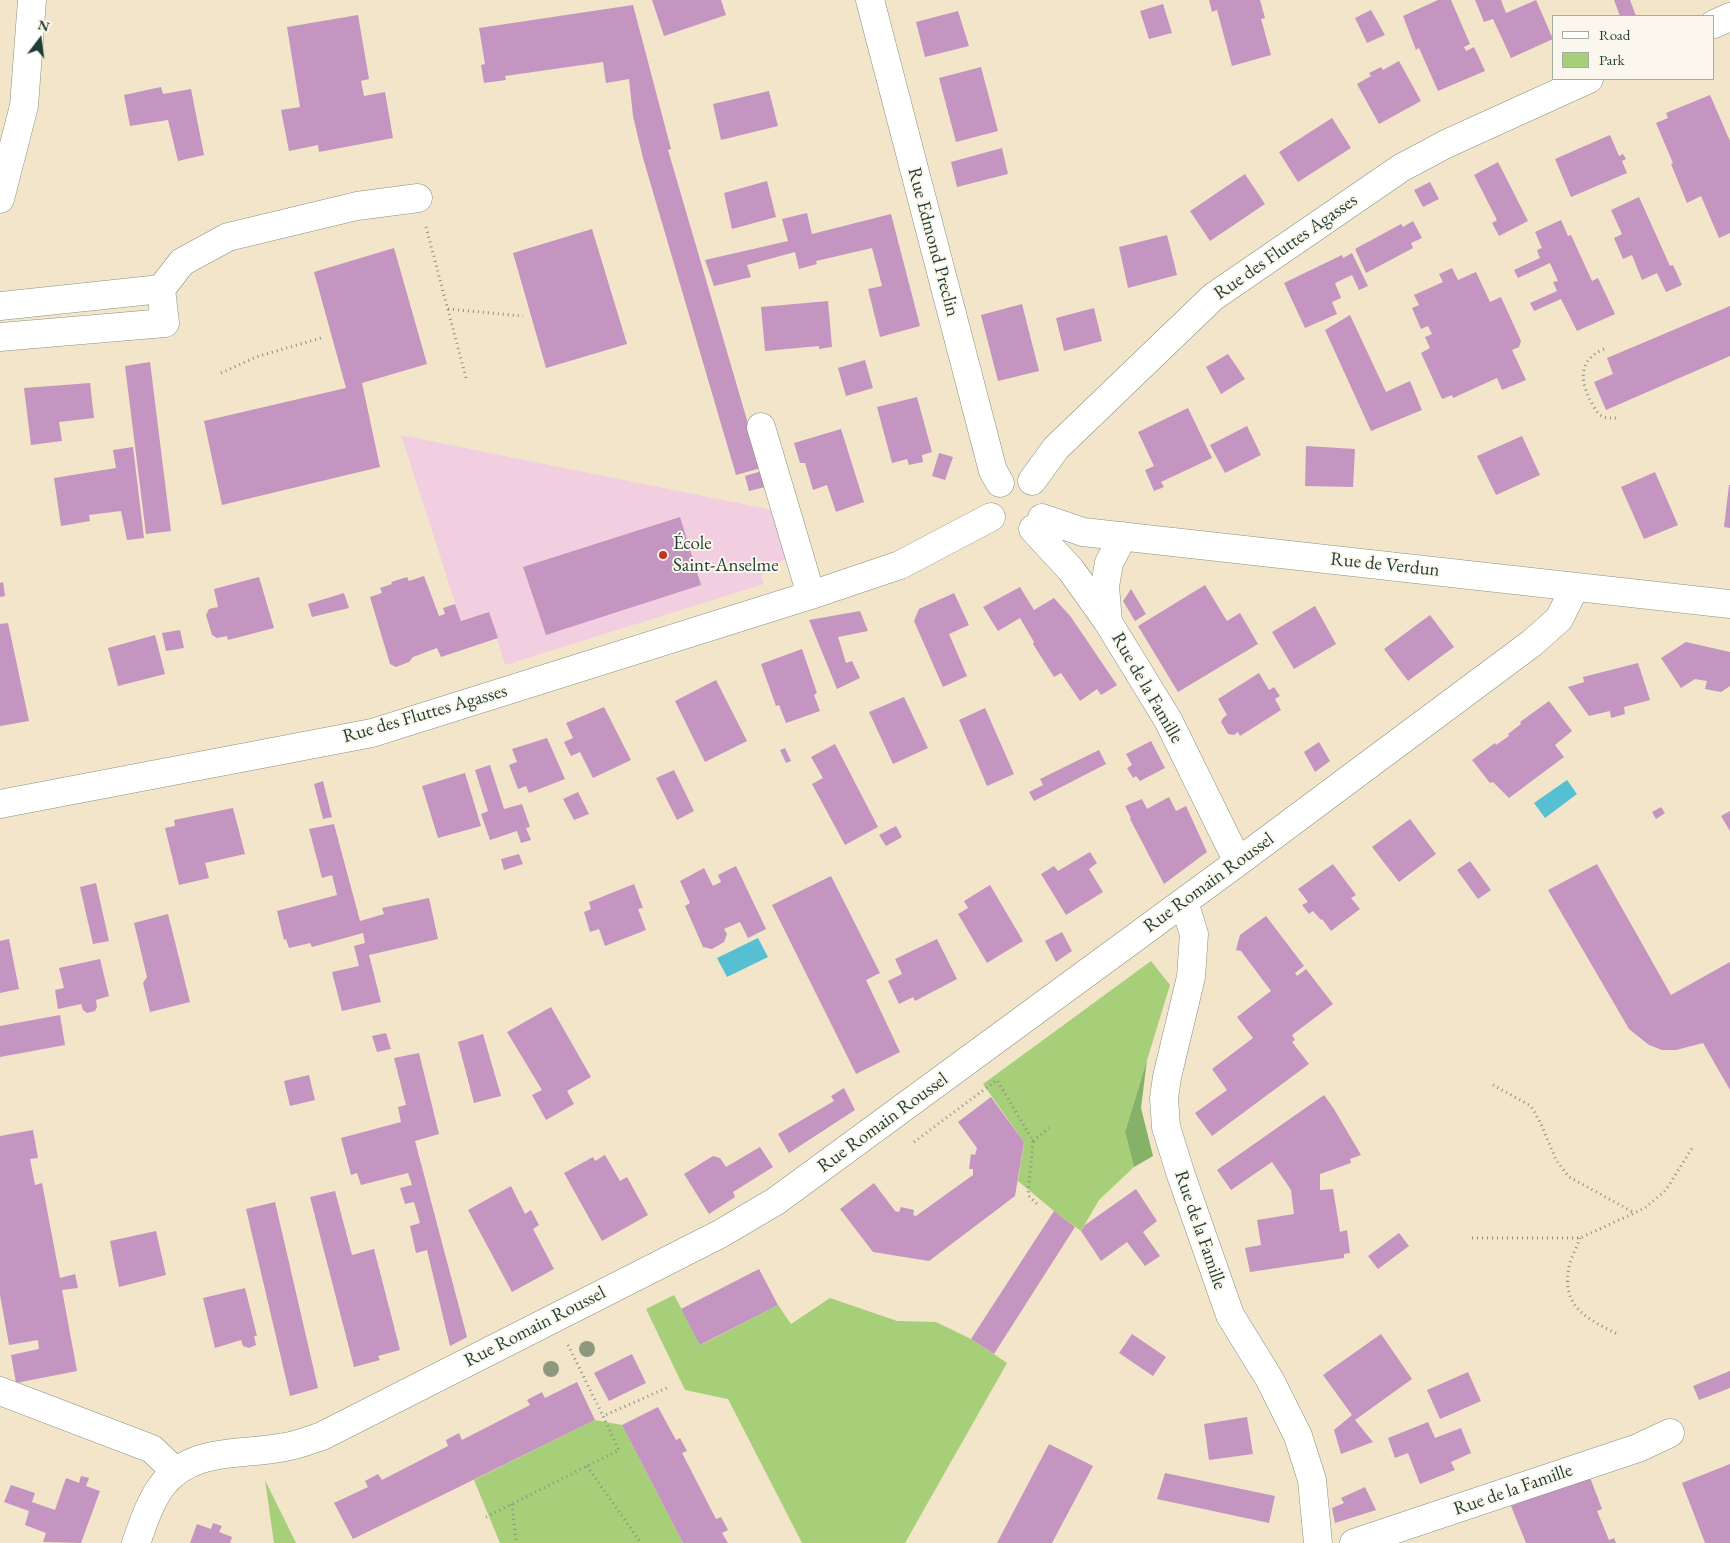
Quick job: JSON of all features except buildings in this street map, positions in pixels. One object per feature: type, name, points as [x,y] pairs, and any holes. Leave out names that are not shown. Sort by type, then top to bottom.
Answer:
[{"type":"street","points":[[0,199],[24,106],[32,0]]},
{"type":"street","points":[[28,61],[47,0]]},
{"type":"street","name":"Rue Edmond Preclin","points":[[870,0],[986,448],[993,472],[1000,483]]},
{"type":"street","points":[[1715,24],[1730,17]]},
{"type":"street","name":"Rue des Fluttes Agasses","points":[[1032,481],[1056,448],[1213,297],[1401,168],[1446,144],[1587,80]]},
{"type":"street","points":[[0,337],[165,323],[161,290],[182,262],[228,237],[357,206],[418,198]]},
{"type":"street","points":[[0,306],[161,290]]},
{"type":"street","points":[[761,427],[811,596]]},
{"type":"street","points":[[1014,477],[1032,481],[1044,496],[1046,505],[1037,524],[1015,534],[1006,532],[998,527],[991,517],[989,502],[992,492],[1000,483],[1014,477]]},
{"type":"street","name":"Rue des Fluttes Agasses","points":[[0,804],[372,733],[811,596],[900,566],[991,517]]},
{"type":"street","name":"Rue de Verdun","points":[[1037,524],[1083,532],[1730,604]]},
{"type":"street","name":"Rue de la Famille","points":[[1037,524],[1108,622],[1168,720],[1238,862]]},
{"type":"street","points":[[1108,622],[1105,586],[1109,563],[1123,536]]},
{"type":"street","name":"Rue Romain Roussel","points":[[136,1543],[149,1509],[162,1486],[176,1472],[195,1460],[286,1447],[322,1436],[720,1234],[776,1201],[1184,902],[1532,643],[1558,619],[1575,587]]},
{"type":"street","name":"Rue de la Famille","points":[[1184,902],[1194,934],[1191,977],[1167,1077],[1164,1098],[1166,1127],[1230,1315],[1270,1380],[1298,1436],[1312,1480],[1318,1543]]},
{"type":"street","points":[[0,1392],[152,1450],[176,1472]]},
{"type":"street","name":"Rue de la Famille","points":[[1354,1543],[1638,1448],[1670,1433]]},
{"type":"path","points":[[418,198],[466,378]]},
{"type":"path","points":[[448,309],[524,316]]},
{"type":"path","points":[[221,373],[256,357],[321,338]]},
{"type":"path","points":[[1604,349],[1589,358],[1585,365],[1582,375],[1585,389],[1599,414],[1608,419],[1619,418]]},
{"type":"path","points":[[914,1142],[998,1080],[1033,1140],[1028,1195],[1038,1205]]},
{"type":"path","points":[[1493,1085],[1531,1106],[1541,1124],[1556,1160],[1569,1177],[1633,1213]]},
{"type":"path","points":[[1033,1140],[1049,1128]]},
{"type":"path","points":[[1472,1238],[1580,1238],[1645,1208],[1666,1190],[1692,1148]]},
{"type":"path","points":[[1580,1238],[1569,1266],[1567,1288],[1574,1306],[1589,1320],[1619,1335]]},
{"type":"path","points":[[486,1517],[619,1450],[555,1317]]},
{"type":"path","points":[[603,1416],[669,1387]]},
{"type":"path","points":[[587,1466],[641,1543]]},
{"type":"path","points":[[512,1504],[516,1543]]},
{"type":"shaded area","points":[[401,435],[777,511],[791,555],[761,575],[764,584],[505,665],[489,612],[461,621]]},
{"type":"green space","points":[[1151,961],[1170,985],[1125,1132],[1134,1167],[1099,1200],[1081,1231],[1018,1181],[1024,1142],[983,1084]]},
{"type":"green space","points":[[1147,1060],[1141,1108],[1153,1156],[1134,1167],[1125,1132]]},
{"type":"green space","points":[[674,1295],[701,1345],[778,1305],[791,1324],[830,1298],[897,1321],[936,1322],[971,1339],[1007,1363],[905,1543],[802,1543],[728,1399],[685,1390],[646,1309]]},
{"type":"green space","points":[[595,1420],[622,1425],[683,1543],[500,1543],[474,1480]]},
{"type":"green space","points":[[265,1480],[296,1543],[274,1543]]},
{"type":"water","points":[[1567,780],[1577,794],[1545,818],[1534,803]]},
{"type":"water","points":[[758,938],[768,957],[727,977],[717,958]]},
{"type":"place","name":"École Saint-Anselme","points":[[663,555]]}]
